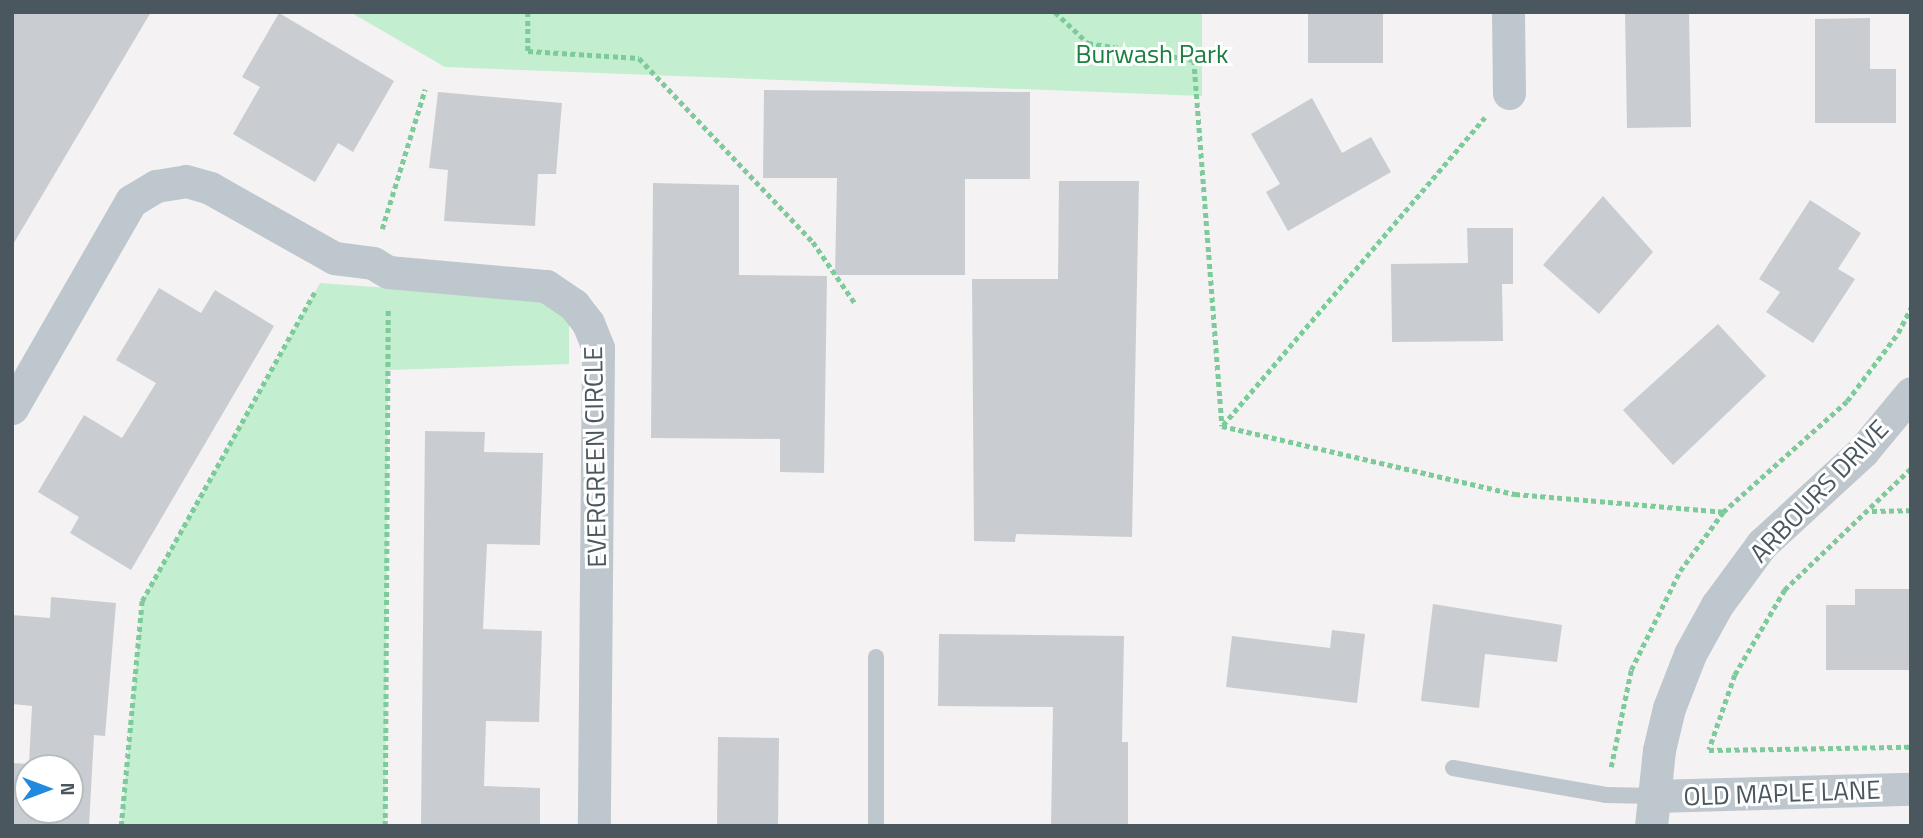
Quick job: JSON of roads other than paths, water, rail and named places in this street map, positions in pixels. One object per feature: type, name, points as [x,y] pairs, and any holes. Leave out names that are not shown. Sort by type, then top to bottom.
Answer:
[{"type":"street","points":[[1508,12],[1509,93]]},
{"type":"street","name":"EVERGREEN CIRCLE","points":[[12,408],[131,201],[156,186],[186,181],[210,188],[334,258],[381,268],[546,286],[581,314],[598,348],[594,826]]},
{"type":"street","name":"ARBOURS DRIVE","points":[[1652,811],[1669,708],[1690,654],[1717,605],[1762,544],[1863,451],[1911,393]]},
{"type":"street","name":"OLD MAPLE LANE","points":[[1652,811],[1911,789]]},
{"type":"lane","points":[[876,657],[876,826]]},
{"type":"lane","points":[[1453,768],[1606,795],[1652,811]]},
{"type":"park label","name":"Burwash Park","points":[[1152,54]]}]
